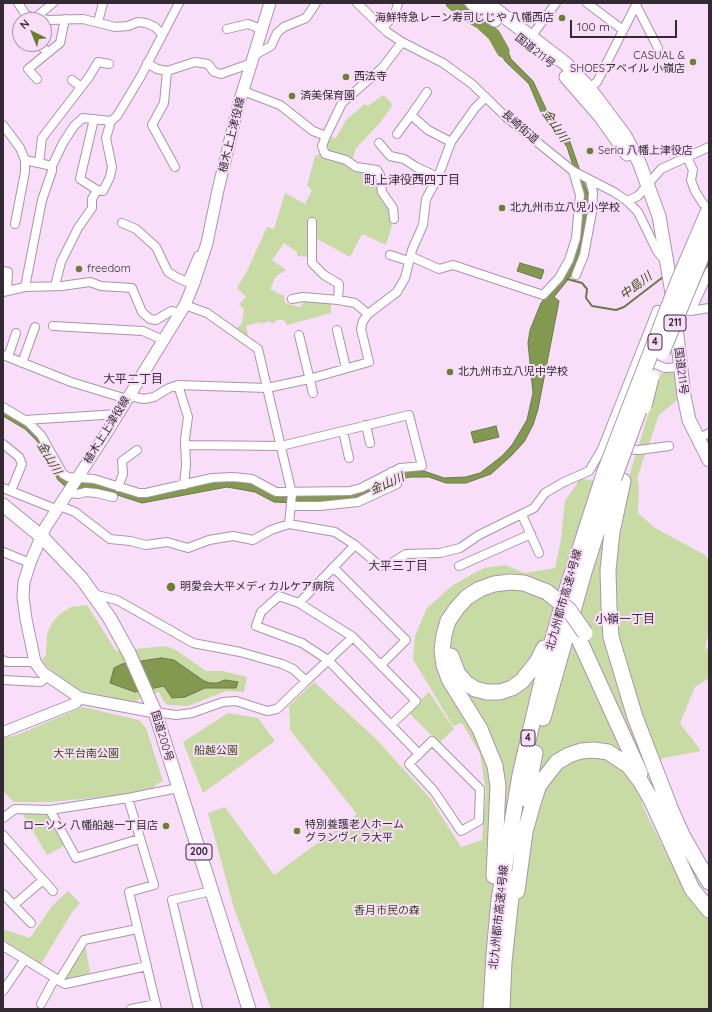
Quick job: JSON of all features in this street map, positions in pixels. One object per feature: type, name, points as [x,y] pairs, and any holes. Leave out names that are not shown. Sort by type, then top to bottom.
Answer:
[{"type":"highway","name":"国道211号","points":[[472,3],[554,65],[585,91]]},
{"type":"highway","name":"国道211号","points":[[487,3],[566,64],[600,116],[648,184],[659,216],[668,264],[680,367],[689,420],[697,439],[709,460]]},
{"type":"highway","name":"北九州都市高速4号線","points":[[503,1009],[510,900],[518,840],[540,727],[584,572],[670,302],[709,211]]},
{"type":"highway","name":"北九州都市高速4号線","points":[[491,1009],[494,954],[500,900],[520,775],[546,664],[566,592],[614,478],[651,378],[709,238]]},
{"type":"highway","points":[[545,596],[518,590],[500,591],[485,596],[472,604],[462,613],[454,626],[451,636],[450,649],[452,662],[458,674],[475,689],[487,692],[500,692],[512,688],[530,672],[544,648],[588,508],[614,478]]},
{"type":"highway","points":[[614,478],[612,532],[608,570],[612,637],[628,696],[669,805],[698,876],[709,895]]},
{"type":"highway","name":"国道200号","points":[[3,505],[42,537],[77,574],[109,617],[129,652],[149,695],[155,712],[249,1009]]},
{"type":"highway","points":[[491,1009],[493,899],[498,786],[495,766],[488,747],[480,729],[457,695],[444,665],[442,650],[448,621],[467,597],[480,589],[494,584],[510,582],[524,583],[545,596],[582,635],[640,753],[669,805]]},
{"type":"highway","points":[[582,635],[653,804],[692,889],[709,910]]},
{"type":"highway","points":[[503,1009],[525,832],[532,803],[539,785],[547,773],[557,762],[575,753],[594,750],[608,752],[629,766],[641,782],[653,804]]},
{"type":"highway","points":[[683,837],[709,882]]},
{"type":"main road","name":"植木上上津役線","points":[[35,662],[23,597],[24,582],[30,563],[42,537],[59,508],[182,309],[200,269],[206,248],[232,128],[270,3]]},
{"type":"main road","points":[[35,662],[42,672],[80,698],[155,712]]},
{"type":"street","points":[[18,3],[24,12]]},
{"type":"street","points":[[42,12],[53,3]]},
{"type":"street","points":[[98,22],[103,3]]},
{"type":"street","points":[[94,119],[80,179],[97,190],[103,191],[112,167],[106,138],[111,121],[117,116],[126,103],[179,3]]},
{"type":"street","points":[[147,63],[157,69],[167,71],[195,62],[208,64],[214,72],[221,74],[253,59],[271,46],[277,33],[284,27],[306,18],[316,3]]},
{"type":"street","name":"長崎街道","points":[[357,3],[383,28],[402,42],[443,63],[486,97],[506,117],[573,171],[614,192],[627,201],[638,212],[656,251],[668,264]]},
{"type":"street","points":[[383,28],[395,14],[398,3]]},
{"type":"street","points":[[532,37],[556,3]]},
{"type":"street","points":[[587,3],[623,30]]},
{"type":"street","points":[[585,91],[597,82],[636,4]]},
{"type":"street","points":[[636,4],[658,48]]},
{"type":"street","points":[[52,49],[60,43],[65,19]]},
{"type":"street","points":[[52,20],[65,19],[98,22],[115,27],[128,26],[138,22],[146,23],[155,27],[162,34]]},
{"type":"street","points":[[227,30],[248,24],[261,29]]},
{"type":"street","points":[[394,219],[393,208],[382,192],[380,175],[377,170],[356,167],[346,160],[325,154],[322,146],[342,103],[383,67],[402,42]]},
{"type":"street","points":[[38,79],[28,69],[47,52]]},
{"type":"street","points":[[39,163],[42,138],[98,62],[109,64]]},
{"type":"street","points":[[167,71],[164,103],[152,125],[175,167]]},
{"type":"street","points":[[72,80],[81,87]]},
{"type":"street","points":[[243,91],[280,105],[313,131],[326,136]]},
{"type":"street","points":[[397,134],[427,92]]},
{"type":"street","points":[[16,333],[5,356],[71,382],[128,398],[144,399],[154,397],[169,388],[178,385],[266,388],[369,362],[361,328],[363,321],[368,314],[397,292],[405,278],[412,250],[423,225],[426,199],[438,177],[451,142],[475,108],[486,97]]},
{"type":"street","points":[[411,115],[428,130],[451,142]]},
{"type":"street","points":[[25,287],[42,200],[52,171],[52,166],[74,126],[83,118],[111,121]]},
{"type":"street","points":[[3,125],[20,148],[25,160],[25,172],[15,224]]},
{"type":"street","points":[[379,143],[390,156],[404,159],[416,167],[438,177]]},
{"type":"street","points":[[627,201],[638,196],[661,169],[709,147]]},
{"type":"street","points":[[687,157],[693,170],[691,180],[695,192],[709,211]]},
{"type":"street","points":[[25,160],[52,166]]},
{"type":"street","points":[[390,255],[410,259],[438,269],[453,265],[543,295],[558,278],[570,260],[576,238],[580,195],[573,171]]},
{"type":"street","points":[[576,275],[584,255],[592,212],[593,192],[590,180]]},
{"type":"street","points":[[55,286],[60,262],[78,228],[92,208],[92,198],[97,190]]},
{"type":"street","points":[[312,222],[312,263],[324,275],[339,284],[338,300]]},
{"type":"street","points":[[122,223],[136,229],[156,247],[168,272],[187,282],[198,257],[206,248]]},
{"type":"street","points":[[3,271],[8,272],[5,291],[25,287],[55,286],[90,282],[100,286],[132,288],[142,312],[150,319],[156,320],[171,311],[182,309],[207,313],[258,349],[292,493],[289,524]]},
{"type":"street","points":[[691,311],[709,272]]},
{"type":"street","points":[[292,299],[303,297],[355,303],[368,314]]},
{"type":"street","points":[[3,488],[59,508],[75,512],[110,539],[130,541],[146,545],[167,542],[188,548],[209,540],[233,536],[253,540],[271,530],[289,524],[335,532],[355,545],[380,566],[390,564],[406,554],[440,553],[460,548],[479,535],[534,508],[544,493],[589,471],[602,449],[657,310],[674,308],[691,311],[709,308]]},
{"type":"street","points":[[53,326],[143,331],[163,340]]},
{"type":"street","points":[[22,363],[35,327]]},
{"type":"street","points":[[337,330],[346,368]]},
{"type":"street","points":[[299,335],[313,393]]},
{"type":"street","points":[[638,356],[666,368],[680,367]]},
{"type":"street","points":[[178,385],[188,417],[185,445],[186,466],[184,485]]},
{"type":"street","points":[[3,407],[25,420],[41,435],[48,445],[62,474],[78,494],[86,492],[113,497]]},
{"type":"street","points":[[25,420],[118,414]]},
{"type":"street","points":[[73,486],[94,479],[118,487],[146,493],[212,478],[233,477],[252,480],[276,492],[292,493],[350,491],[393,476],[400,468],[422,466],[409,415],[281,446],[185,445]]},
{"type":"street","points":[[366,425],[370,443]]},
{"type":"street","points":[[343,431],[349,458]]},
{"type":"street","points":[[697,439],[709,433]]},
{"type":"street","points":[[3,444],[20,458],[22,464],[11,491]]},
{"type":"street","points":[[602,449],[639,450],[670,446]]},
{"type":"street","points":[[118,487],[123,474],[122,461],[137,450]]},
{"type":"street","points":[[292,505],[320,506],[358,502],[397,484],[393,476]]},
{"type":"street","points":[[522,515],[539,552]]},
{"type":"street","points":[[459,566],[531,534]]},
{"type":"street","points":[[299,603],[355,545]]},
{"type":"street","points":[[3,552],[30,563]]},
{"type":"street","points":[[333,568],[406,640],[382,664]]},
{"type":"street","points":[[93,594],[117,600],[193,643],[240,652],[282,664],[293,669],[306,681]]},
{"type":"street","points":[[391,724],[416,701],[382,664],[353,637],[299,603],[279,596],[262,612],[256,626],[302,643],[328,660],[419,754]]},
{"type":"street","points":[[155,712],[176,715],[192,714],[223,702],[236,701],[266,711],[277,709],[353,637]]},
{"type":"street","points":[[3,660],[7,662],[35,662]]},
{"type":"street","points":[[3,680],[41,682],[48,676]]},
{"type":"street","points":[[3,732],[76,702],[80,698]]},
{"type":"street","points":[[432,741],[480,789],[479,821],[461,832],[434,790],[409,764],[419,754],[432,741]]},
{"type":"street","points":[[3,818],[15,809],[50,810],[128,798],[178,788]]},
{"type":"street","points":[[128,798],[139,839],[154,885],[129,892],[157,1006],[131,1009]]},
{"type":"street","points":[[50,810],[76,858],[139,839]]},
{"type":"street","points":[[3,835],[53,891]]},
{"type":"street","points":[[14,905],[43,880]]},
{"type":"street","points":[[198,1009],[172,900],[211,891]]},
{"type":"street","points":[[3,894],[31,923]]},
{"type":"street","points":[[41,1004],[84,940],[138,929]]},
{"type":"street","points":[[3,946],[65,984],[147,966]]},
{"type":"street","points":[[4,987],[25,960]]},
{"type":"green space","points":[[383,95],[390,101],[392,106],[379,124],[356,148],[352,161],[375,172],[391,209],[393,222],[386,245],[362,234],[350,257],[310,235],[310,257],[297,256],[297,252],[284,243],[272,260],[286,270],[276,276],[270,289],[284,296],[285,303],[300,307],[305,300],[331,303],[331,313],[287,325],[284,320],[277,320],[272,324],[270,321],[260,324],[259,322],[246,326],[248,335],[246,337],[235,330],[242,323],[244,309],[239,304],[246,297],[237,288],[247,271],[267,227],[274,229],[285,193],[305,204],[312,190],[307,186],[315,156],[328,150],[326,144],[328,137],[336,138],[346,120],[365,104],[368,106]]},
{"type":"green space","name":"香月市民の森","points":[[661,373],[675,373],[681,397],[659,415],[637,478],[639,485],[638,513],[655,528],[705,555],[709,561],[709,631],[705,648],[709,650],[709,678],[695,687],[680,723],[701,751],[663,758],[636,781],[644,809],[676,873],[689,896],[709,916],[709,1009],[271,1009],[234,908],[208,813],[225,807],[274,875],[357,814],[290,730],[289,706],[314,682],[375,738],[430,798],[461,847],[482,840],[486,791],[480,754],[462,723],[453,726],[413,659],[415,636],[427,608],[453,585],[484,568],[505,565],[525,573],[555,568],[561,539],[565,501],[580,479],[627,483]]},
{"type":"green space","points":[[87,605],[116,651],[166,646],[176,650],[206,671],[222,671],[247,677],[244,692],[226,691],[188,706],[168,705],[164,702],[159,692],[138,699],[136,706],[92,697],[79,690],[45,665],[42,659],[46,655],[47,634],[52,623],[60,614],[71,607]]},
{"type":"green space","points":[[429,692],[454,729],[439,743],[408,712]]},
{"type":"green space","name":"大平台南公園","points":[[83,707],[139,720],[146,728],[163,781],[157,784],[152,790],[124,795],[50,802],[14,802],[3,791],[4,738],[17,735]]},
{"type":"green space","name":"船越公園","points":[[228,713],[258,718],[275,741],[203,793],[183,742]]},
{"type":"green space","points":[[22,813],[47,814],[64,846],[47,855]]},
{"type":"green space","points":[[68,891],[80,903],[72,912],[41,964],[3,940],[3,929],[30,938],[52,906]]},
{"type":"green space","points":[[85,943],[90,973],[67,980],[64,978]]},
{"type":"water","points":[[491,35],[503,39],[511,59],[533,81],[546,109],[570,142],[588,194],[588,210],[579,255],[570,277],[554,297],[559,301],[538,409],[533,425],[524,442],[511,456],[491,474],[466,483],[446,483],[429,477],[411,477],[399,479],[363,497],[346,500],[296,503],[274,502],[255,492],[227,487],[142,503],[96,488],[78,490],[66,487],[58,480],[43,449],[25,429],[3,416],[3,409],[27,424],[41,439],[57,470],[136,495],[222,480],[246,481],[276,495],[349,495],[360,493],[389,476],[409,470],[421,470],[444,478],[466,477],[480,473],[502,456],[512,445],[527,420],[533,393],[528,343],[530,330],[541,303],[568,268],[581,221],[583,196],[567,147],[541,112],[529,84],[505,61]]},
{"type":"water","points":[[520,263],[544,270],[541,279],[517,271]]},
{"type":"water","points":[[496,426],[499,437],[474,443],[471,432]]},
{"type":"water","points":[[161,658],[174,660],[204,681],[210,683],[217,683],[225,680],[238,682],[236,688],[205,688],[185,697],[172,698],[164,686],[135,692],[110,683],[114,668],[122,664]]},
{"type":"waterway","name":"金山川","points":[[452,3],[464,13],[481,23],[494,35],[503,51]]},
{"type":"waterway","name":"中島川","points":[[703,268],[706,267],[709,261]]},
{"type":"waterway","name":"中島川","points":[[567,279],[582,283],[587,289],[586,298],[592,306],[616,310],[624,307],[663,277]]},
{"type":"place","name":"海鮮特急レーン寿司じじや 八幡西店","points":[[562,18]]},
{"type":"place","name":"CASUAL & SHOESアベイル 小嶺店","points":[[693,62]]},
{"type":"place","name":"西法寺","points":[[346,77]]},
{"type":"place","name":"済美保育園","points":[[292,96]]},
{"type":"place","name":"Seria 八幡上津役店","points":[[590,151]]},
{"type":"place","name":"北九州市立八児小学校","points":[[502,208]]},
{"type":"place","name":"freedom","points":[[79,269]]},
{"type":"place","name":"北九州市立八児中学校","points":[[450,372]]},
{"type":"place","name":"明愛会大平メディカルケア病院","points":[[171,587]]},
{"type":"place","name":"ローソン 八幡船越一丁目店","points":[[166,826]]},
{"type":"place","name":"特別養護老人ホーム グランヴィラ大平","points":[[297,831]]},
{"type":"district","name":"町上津役西四丁目","points":[[412,180]]},
{"type":"district","name":"大平二丁目","points":[[133,379]]},
{"type":"district","name":"大平三丁目","points":[[398,566]]},
{"type":"district","name":"小嶺一丁目","points":[[625,619]]}]
